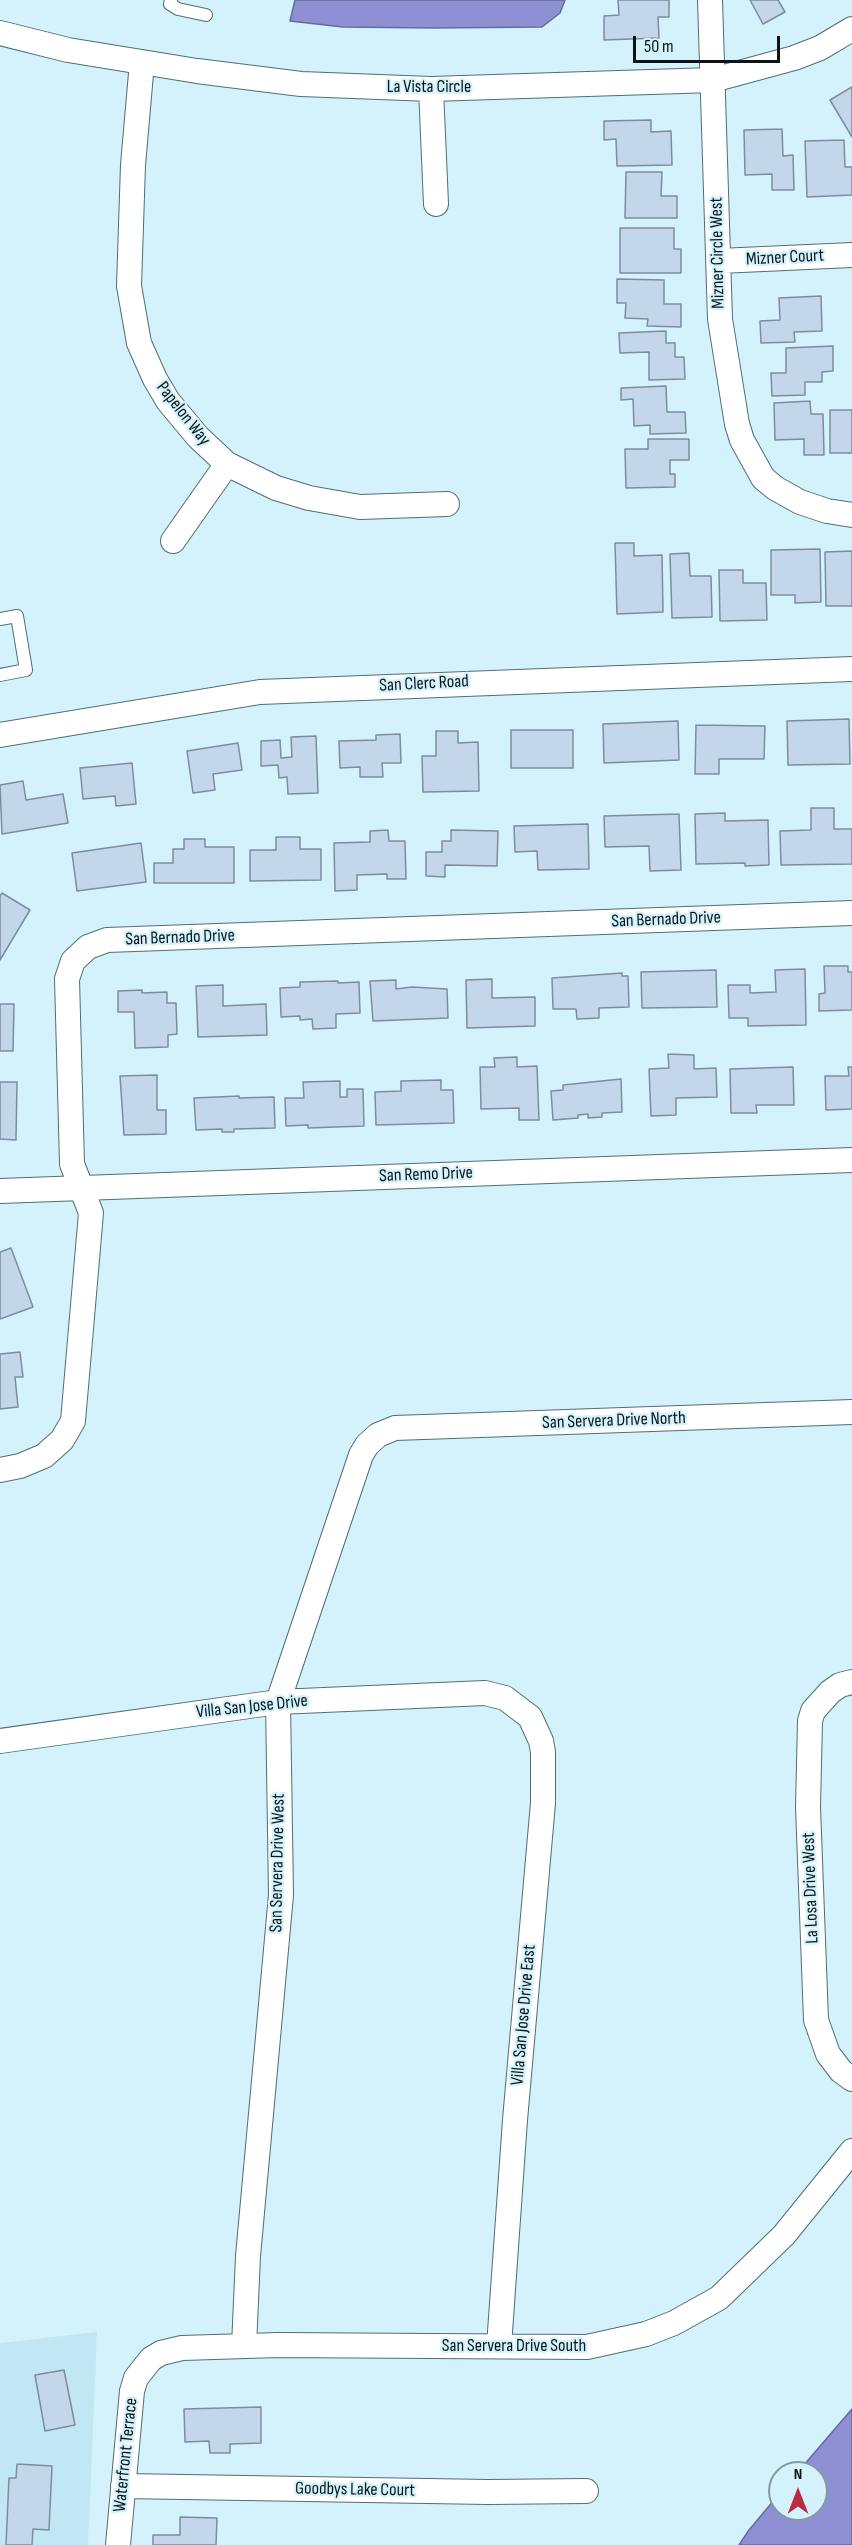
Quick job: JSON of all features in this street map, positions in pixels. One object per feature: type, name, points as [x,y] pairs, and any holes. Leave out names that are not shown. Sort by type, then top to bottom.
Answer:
[{"type":"street","name":"Mizner Circle West","points":[[710,0],[720,320],[737,424],[742,440],[758,470],[763,478],[775,488],[800,502],[852,515]]},
{"type":"street","name":"La Vista Circle","points":[[0,33],[68,50],[301,84],[431,89],[713,80],[794,58],[820,48],[852,29]]},
{"type":"street","name":"Papelon Way","points":[[142,62],[128,254],[129,286],[135,328],[155,379],[168,401],[198,437],[227,464],[276,488],[360,507],[447,504]]},
{"type":"street","points":[[431,89],[436,204]]},
{"type":"street","name":"Mizner Court","points":[[719,261],[852,255]]},
{"type":"street","points":[[173,541],[227,464]]},
{"type":"street","name":"San Clerc Road","points":[[0,735],[260,692],[852,669]]},
{"type":"street","name":"San Bernado Drive","points":[[0,1470],[20,1466],[44,1456],[62,1440],[73,1421],[91,1213],[72,1164],[67,979],[74,961],[88,946],[107,940],[852,913]]},
{"type":"street","name":"San Remo Drive","points":[[0,1191],[852,1160]]},
{"type":"street","name":"San Servera Drive North","points":[[378,1435],[395,1428],[852,1412]]},
{"type":"street","name":"San Servera Drive West","points":[[244,2346],[248,2256],[281,1895],[278,1702],[361,1455],[378,1435]]},
{"type":"street","name":"La Losa Drive West","points":[[852,1682],[840,1685],[830,1692],[813,1711],[810,1721],[808,1807],[816,2020],[828,2054],[841,2071],[852,2079]]},
{"type":"street","name":"Villa San Jose Drive","points":[[0,1741],[278,1702],[485,1693],[505,1698]]},
{"type":"street","name":"Villa San Jose Drive East","points":[[499,2346],[544,1770],[541,1741],[530,1717],[505,1698]]},
{"type":"street","name":"San Servera Drive South","points":[[244,2346],[587,2347],[626,2340],[674,2323],[719,2298],[784,2235],[852,2151]]},
{"type":"street","name":"Waterfront Terrace","points":[[118,2545],[132,2391],[136,2378],[151,2359],[161,2353],[182,2348],[244,2346]]},
{"type":"street","name":"Goodbys Lake Court","points":[[123,2486],[488,2492],[586,2491]]},
{"type":"lane","points":[[171,0],[170,4],[178,9],[206,15]]},
{"type":"lane","points":[[0,619],[17,616],[26,670],[0,675]]},
{"type":"shaded area","points":[[97,2332],[88,2545],[0,2545],[0,2343]]},
{"type":"water","points":[[295,0],[565,0],[560,13],[542,27],[433,28],[343,27],[290,21]]},
{"type":"water","points":[[852,2409],[852,2545],[739,2545],[768,2507],[768,2521],[828,2521],[828,2461],[807,2461]]},
{"type":"building","points":[[618,0],[669,0],[669,17],[658,17],[659,38],[604,40],[604,16],[619,15]]},
{"type":"building","points":[[750,0],[778,0],[785,12],[763,24]]},
{"type":"building","points":[[852,87],[852,137],[830,100]]},
{"type":"building","points":[[651,120],[651,132],[671,131],[672,165],[617,166],[616,139],[604,140],[604,121]]},
{"type":"building","points":[[782,129],[783,156],[793,155],[794,190],[772,190],[772,174],[745,175],[744,130]]},
{"type":"building","points":[[844,140],[845,167],[852,167],[852,195],[807,197],[805,141]]},
{"type":"building","points":[[626,172],[662,172],[661,196],[677,196],[677,218],[625,218]]},
{"type":"building","points":[[620,228],[674,228],[674,249],[681,249],[681,273],[620,273]]},
{"type":"building","points":[[617,279],[664,280],[664,304],[681,304],[681,327],[647,326],[648,319],[625,318],[626,303],[617,303]]},
{"type":"building","points":[[821,296],[822,331],[794,332],[795,342],[761,343],[760,321],[780,320],[779,298]]},
{"type":"building","points":[[666,331],[666,343],[675,343],[675,357],[684,357],[685,379],[649,380],[649,352],[620,353],[619,333]]},
{"type":"building","points":[[833,346],[833,371],[822,372],[822,382],[805,382],[805,395],[772,396],[771,373],[786,373],[786,348]]},
{"type":"building","points":[[666,386],[667,412],[685,412],[686,433],[650,434],[650,425],[634,426],[633,399],[621,400],[621,388]]},
{"type":"building","points":[[810,401],[811,414],[823,414],[824,455],[804,455],[804,439],[775,440],[774,403]]},
{"type":"building","points":[[830,410],[852,410],[852,453],[830,453]]},
{"type":"building","points":[[648,439],[689,439],[689,460],[670,460],[670,474],[675,474],[675,487],[626,488],[625,449],[648,449]]},
{"type":"building","points":[[615,543],[634,543],[634,556],[662,555],[663,612],[617,614]]},
{"type":"building","points":[[820,549],[821,602],[795,603],[795,595],[771,595],[771,550]]},
{"type":"building","points":[[852,551],[852,606],[826,606],[825,552]]},
{"type":"building","points":[[689,553],[690,576],[711,576],[712,617],[672,618],[670,554]]},
{"type":"building","points":[[719,570],[743,570],[743,583],[766,583],[767,620],[720,621]]},
{"type":"building","points":[[849,719],[850,764],[788,765],[787,721]]},
{"type":"building","points":[[678,721],[679,760],[604,763],[603,724]]},
{"type":"building","points":[[696,725],[765,726],[764,759],[719,759],[719,774],[695,774]]},
{"type":"building","points":[[511,730],[573,730],[573,768],[511,768]]},
{"type":"building","points":[[436,731],[458,731],[458,743],[478,742],[479,791],[423,792],[422,756],[436,756]]},
{"type":"building","points":[[400,734],[401,763],[382,763],[383,777],[360,777],[360,767],[340,768],[339,741],[376,740],[376,735]]},
{"type":"building","points":[[316,736],[318,793],[288,794],[287,777],[279,778],[278,765],[261,766],[261,741],[280,740],[281,758],[292,757],[291,737]]},
{"type":"building","points":[[238,743],[242,770],[213,774],[215,790],[193,793],[187,751]]},
{"type":"building","points":[[132,763],[136,804],[116,806],[115,796],[83,799],[80,768]]},
{"type":"building","points":[[23,781],[26,800],[63,794],[68,823],[2,834],[0,785]]},
{"type":"building","points":[[811,808],[834,808],[834,829],[852,829],[852,864],[781,865],[780,831],[811,830]]},
{"type":"building","points":[[725,813],[725,821],[768,820],[769,865],[696,864],[695,814]]},
{"type":"building","points":[[679,814],[681,870],[650,871],[649,846],[605,847],[604,816]]},
{"type":"building","points":[[588,824],[589,869],[538,870],[537,851],[515,852],[514,826]]},
{"type":"building","points":[[388,830],[389,841],[405,841],[406,879],[387,879],[387,874],[357,875],[357,890],[335,891],[334,843],[370,842],[370,831]]},
{"type":"building","points":[[451,830],[498,831],[497,866],[445,865],[445,877],[426,876],[426,852],[442,852],[442,841],[451,841]]},
{"type":"building","points":[[276,837],[300,837],[300,849],[321,849],[321,880],[250,881],[250,850],[276,850]]},
{"type":"building","points":[[184,839],[205,839],[205,847],[234,847],[234,883],[154,883],[154,863],[173,863],[173,849],[184,849]]},
{"type":"building","points":[[141,843],[146,882],[77,891],[72,853]]},
{"type":"building","points":[[2,893],[30,910],[0,960],[0,896]]},
{"type":"building","points":[[824,966],[848,966],[848,972],[852,972],[852,1010],[819,1011],[819,994],[825,993]]},
{"type":"building","points":[[805,969],[806,1025],[748,1026],[748,1018],[729,1018],[728,985],[750,985],[750,993],[776,992],[775,970]]},
{"type":"building","points":[[716,970],[717,1007],[642,1008],[641,972]]},
{"type":"building","points":[[622,973],[622,976],[628,976],[629,1007],[599,1008],[599,1018],[577,1019],[576,1009],[553,1009],[552,978]]},
{"type":"building","points":[[492,979],[492,998],[535,997],[535,1026],[467,1028],[466,980]]},
{"type":"building","points":[[396,980],[396,989],[412,987],[447,989],[448,1018],[373,1021],[370,981]]},
{"type":"building","points":[[338,981],[338,983],[359,982],[360,1013],[336,1014],[336,1028],[313,1029],[312,1019],[300,1020],[300,1016],[281,1017],[280,988],[300,987],[300,982]]},
{"type":"building","points":[[223,985],[223,1006],[266,1004],[267,1035],[198,1037],[196,986]]},
{"type":"building","points":[[142,990],[142,993],[167,992],[167,1003],[176,1003],[177,1034],[168,1035],[168,1047],[135,1048],[134,1012],[118,1012],[118,991]]},
{"type":"building","points":[[0,1004],[14,1004],[13,1051],[0,1051]]},
{"type":"building","points":[[668,1054],[694,1055],[694,1069],[716,1068],[717,1097],[676,1098],[676,1115],[651,1116],[649,1069],[669,1068]]},
{"type":"building","points":[[517,1057],[517,1067],[537,1066],[539,1120],[519,1120],[519,1108],[481,1109],[480,1067],[495,1067],[494,1058]]},
{"type":"building","points":[[793,1067],[794,1105],[756,1105],[757,1113],[731,1113],[730,1069]]},
{"type":"building","points":[[848,1067],[852,1067],[852,1109],[826,1110],[825,1076],[849,1076]]},
{"type":"building","points":[[157,1075],[157,1110],[166,1110],[166,1134],[124,1135],[120,1076]]},
{"type":"building","points":[[621,1079],[622,1112],[602,1113],[602,1117],[588,1118],[588,1114],[578,1115],[578,1118],[553,1120],[551,1091],[563,1090],[563,1085]]},
{"type":"building","points":[[441,1080],[441,1090],[453,1090],[454,1123],[376,1125],[375,1092],[401,1091],[401,1081]]},
{"type":"building","points":[[340,1081],[340,1097],[347,1097],[347,1089],[363,1089],[364,1126],[308,1128],[308,1125],[286,1126],[285,1098],[304,1098],[303,1082]]},
{"type":"building","points":[[0,1082],[17,1082],[16,1140],[0,1139]]},
{"type":"building","points":[[239,1096],[239,1098],[274,1097],[275,1128],[234,1129],[234,1132],[222,1132],[222,1129],[196,1130],[194,1098]]},
{"type":"building","points":[[11,1248],[33,1307],[0,1319],[0,1252]]},
{"type":"building","points":[[20,1352],[23,1377],[15,1377],[18,1407],[0,1409],[0,1354]]},
{"type":"building","points":[[64,2370],[75,2425],[45,2431],[35,2375]]},
{"type":"building","points":[[261,2407],[261,2443],[230,2444],[230,2453],[210,2453],[209,2441],[185,2442],[184,2409]]},
{"type":"building","points":[[17,2464],[52,2466],[49,2530],[33,2529],[32,2545],[6,2545],[9,2478],[16,2478]]},
{"type":"building","points":[[180,2517],[217,2518],[216,2545],[153,2545],[153,2535],[180,2535]]}]
